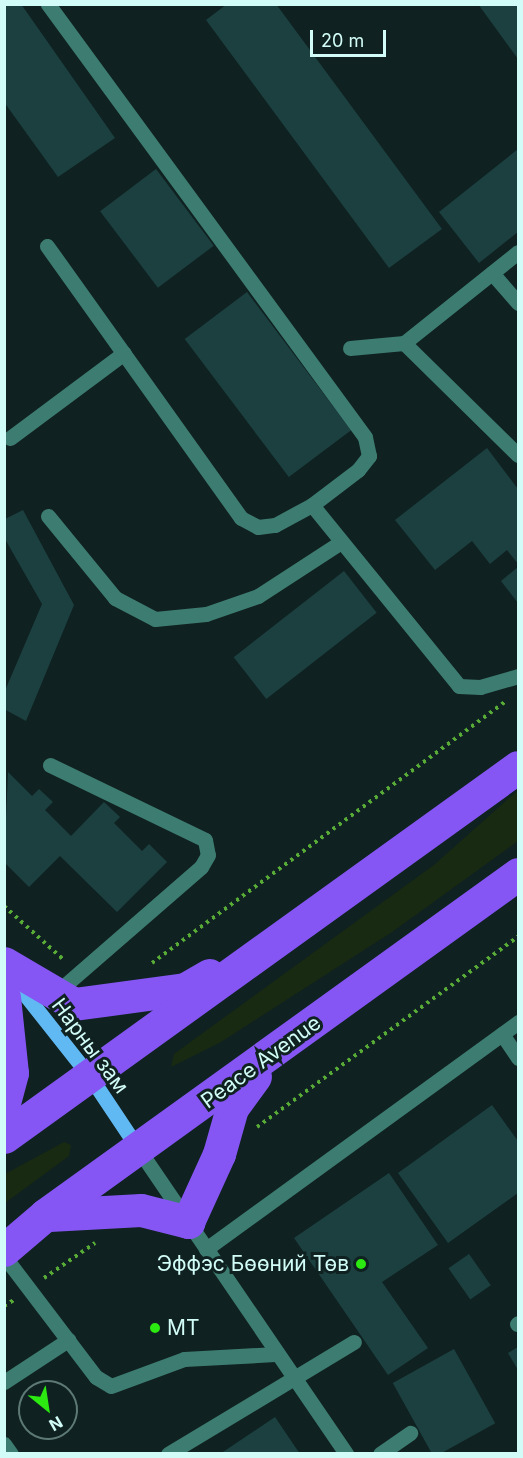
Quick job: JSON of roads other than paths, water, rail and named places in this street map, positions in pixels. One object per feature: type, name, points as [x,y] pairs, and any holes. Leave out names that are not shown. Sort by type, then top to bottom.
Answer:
[{"type":"highway","points":[[4,1137],[91,1078],[519,767]]},
{"type":"highway","name":"Peace Avenue","points":[[4,1250],[45,1215],[139,1150],[519,874]]},
{"type":"highway","points":[[4,963],[68,983],[74,1004],[185,989],[339,896]]},
{"type":"highway","points":[[4,997],[12,1073],[4,1103]]},
{"type":"highway","points":[[45,1215],[141,1210],[188,1222],[219,1154],[239,1094],[278,1050]]},
{"type":"main road","name":"Нарны зам","points":[[4,968],[91,1078],[139,1150]]},
{"type":"street","points":[[47,246],[241,518],[258,527],[275,525],[312,505],[358,470],[369,456],[365,437],[48,4]]},
{"type":"street","points":[[350,348],[404,343],[519,252]]},
{"type":"street","points":[[492,273],[519,303]]},
{"type":"street","points":[[404,343],[519,455]]},
{"type":"street","points":[[10,438],[124,353]]},
{"type":"street","points":[[312,505],[459,686],[480,687],[519,676]]},
{"type":"street","points":[[48,516],[115,598],[155,619],[206,614],[258,596],[341,542]]},
{"type":"street","points":[[50,765],[205,840],[208,855],[201,867],[68,983]]},
{"type":"street","points":[[206,1249],[519,1022]]},
{"type":"street","points":[[502,1034],[519,1058]]},
{"type":"street","points":[[139,1150],[275,1354],[346,1454]]},
{"type":"street","points":[[4,1256],[96,1377],[111,1386],[184,1359],[275,1354]]},
{"type":"street","points":[[4,1382],[68,1340]]},
{"type":"street","points":[[168,1454],[294,1381],[354,1342]]},
{"type":"street","points":[[380,1454],[410,1433]]},
{"type":"street","points":[[4,1444],[11,1454]]},
{"type":"place","name":"Эффэс Бөөний Төв","points":[[361,1264]]},
{"type":"place","name":"МТ","points":[[155,1328]]}]
